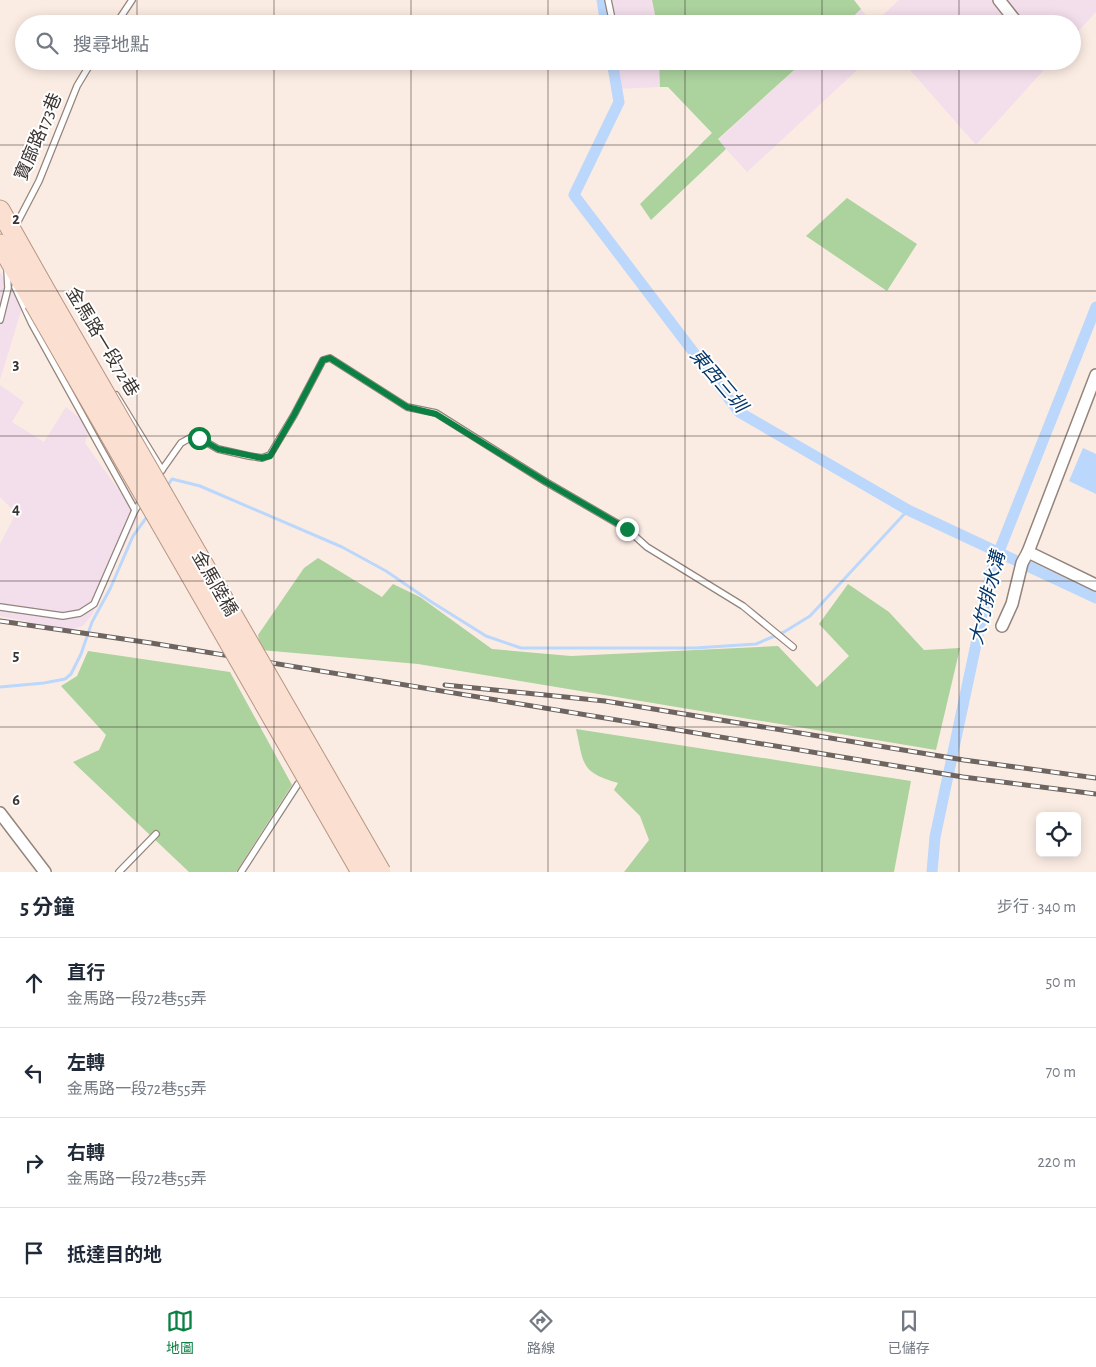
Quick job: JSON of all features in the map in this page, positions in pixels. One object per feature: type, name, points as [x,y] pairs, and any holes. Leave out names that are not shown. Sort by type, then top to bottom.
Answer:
[{"type":"main road","points":[[0,210],[7,243],[41,299]]},
{"type":"main road","name":"金馬陸橋","points":[[41,299],[361,872]]},
{"type":"main road","name":"金馬陸橋","points":[[41,299],[381,872]]},
{"type":"street","points":[[999,0],[1011,15]]},
{"type":"street","points":[[1002,626],[1012,604],[1022,562],[1028,552],[1096,375]]},
{"type":"street","points":[[1028,552],[1096,585]]},
{"type":"street","points":[[0,813],[45,872]]},
{"type":"lane","points":[[122,15],[132,0]]},
{"type":"lane","points":[[608,0],[611,15]]},
{"type":"lane","name":"寶廍路173巷","points":[[7,243],[39,181],[77,86],[87,70]]},
{"type":"lane","points":[[0,320],[8,288],[7,243]]},
{"type":"lane","points":[[7,243],[16,289],[32,324],[135,510]]},
{"type":"lane","name":"金馬路一段72巷","points":[[7,243],[67,313]]},
{"type":"lane","points":[[0,607],[63,616],[80,613],[94,604],[135,510],[182,443],[190,438],[199,438],[218,449],[262,458],[270,456],[323,360],[330,358],[407,407],[436,414],[546,482],[627,529],[647,547],[743,606],[793,647]]},
{"type":"lane","name":"金馬路一段72巷","points":[[112,387],[162,470]]},
{"type":"lane","points":[[241,872],[298,784]]},
{"type":"lane","points":[[119,872],[156,834]]},
{"type":"shaded area","points":[[607,0],[652,0],[655,15],[608,15]]},
{"type":"shaded area","points":[[899,0],[1096,0],[1096,12],[1081,28],[1081,15],[883,15]]},
{"type":"shaded area","points":[[861,9],[866,15],[855,15]]},
{"type":"shaded area","points":[[615,70],[659,70],[660,87],[617,89]]},
{"type":"shaded area","points":[[794,70],[857,70],[747,172],[718,140]]},
{"type":"shaded area","points":[[910,70],[1044,70],[976,145]]},
{"type":"shaded area","points":[[0,272],[22,308],[0,380]]},
{"type":"shaded area","points":[[0,385],[24,402],[12,422],[44,442],[66,407],[90,427],[85,443],[138,517],[92,615],[83,626],[69,630],[0,616],[0,544],[16,513],[0,497]]},
{"type":"green space","points":[[652,0],[854,0],[861,9],[855,15],[655,15]]},
{"type":"green space","points":[[659,70],[794,70],[718,139],[726,149],[651,220],[640,204],[712,133],[668,87],[660,87]]},
{"type":"green space","points":[[847,198],[917,244],[887,291],[806,236]]},
{"type":"green space","points":[[318,558],[382,597],[393,584],[420,597],[492,649],[571,656],[778,646],[817,687],[849,656],[819,624],[848,584],[889,612],[924,650],[960,648],[936,750],[418,664],[261,650],[258,635],[304,568]]},
{"type":"green space","points":[[88,651],[230,672],[292,785],[236,872],[189,872],[73,762],[99,750],[106,735],[61,686],[77,676]]},
{"type":"green space","points":[[576,729],[911,781],[894,872],[624,872],[649,840],[640,816],[614,790],[618,783],[597,775],[586,765]]},
{"type":"water","points":[[1083,448],[1096,454],[1096,494],[1069,481]]},
{"type":"waterway","name":"東西三圳","points":[[602,0],[604,15]]},
{"type":"waterway","name":"東西三圳","points":[[614,70],[619,102],[574,195],[739,412],[908,510],[1096,598]]},
{"type":"waterway","name":"大竹排水溝","points":[[932,872],[935,837],[992,569],[1096,307]]},
{"type":"waterway","points":[[166,488],[172,479],[200,486],[342,547],[386,571],[486,636],[521,648],[695,648],[756,644],[784,632],[810,616],[908,510]]},
{"type":"waterway","points":[[0,687],[44,683],[65,679],[71,674],[81,654],[92,622],[110,589],[133,536],[149,514]]},
{"type":"railway","points":[[0,621],[151,643],[963,777],[1096,794]]},
{"type":"railway","points":[[445,685],[605,701],[964,760],[1096,778]]},
{"type":"route","points":[[199,438],[218,449],[262,458],[270,456],[323,360],[330,358],[407,407],[436,414],[546,482],[627,529]]}]
